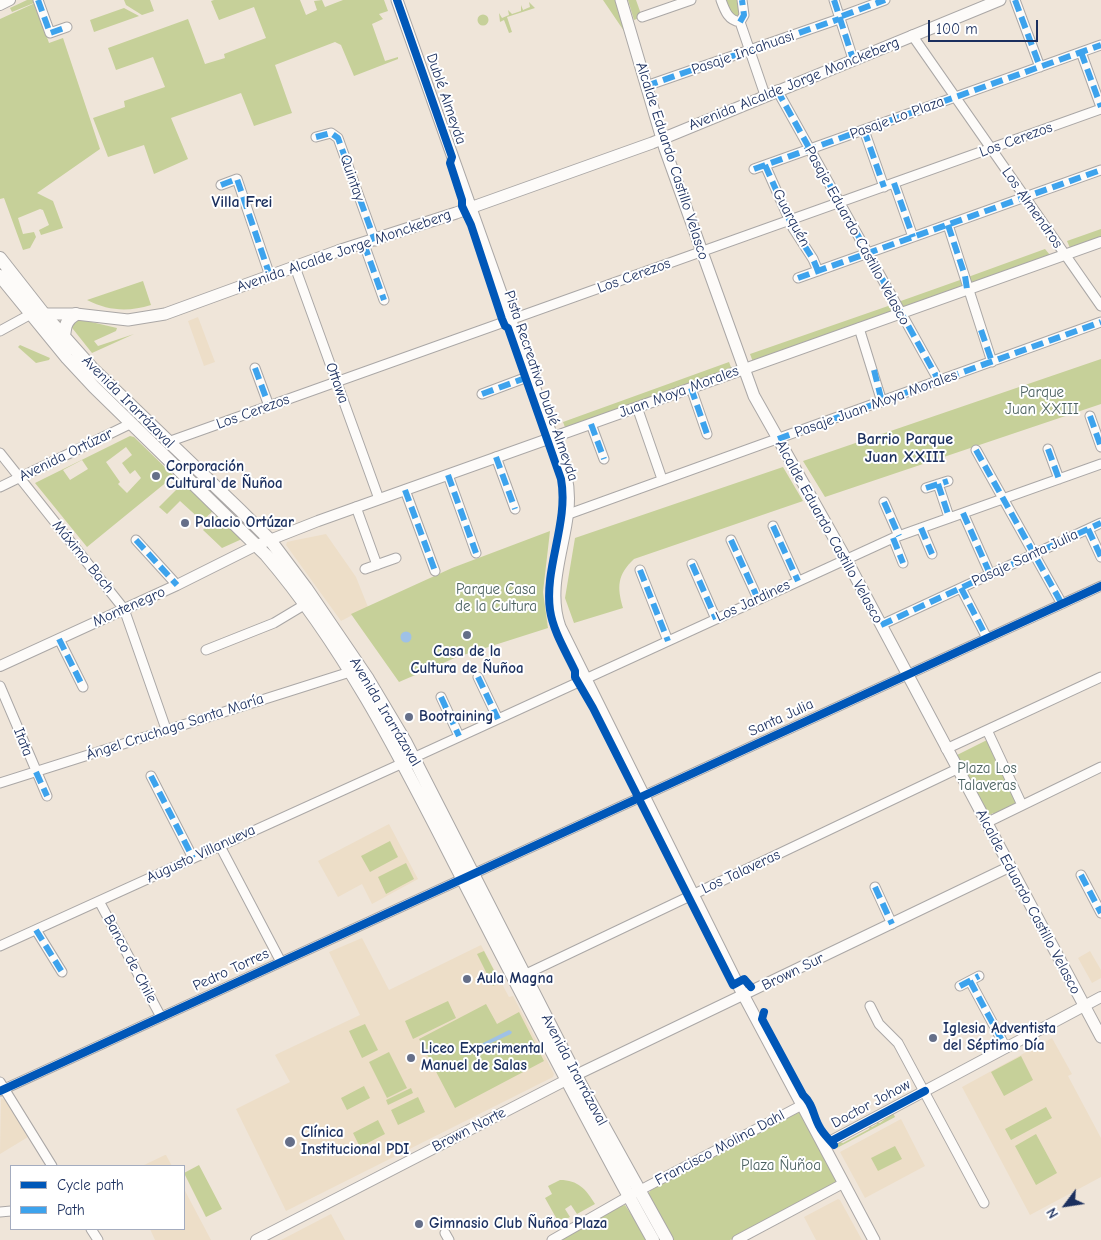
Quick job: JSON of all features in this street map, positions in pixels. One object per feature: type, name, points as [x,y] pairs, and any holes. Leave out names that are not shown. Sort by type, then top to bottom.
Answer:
[{"type":"main road","name":"Dublé Almeyda","points":[[397,0],[568,483],[566,515],[554,596],[555,611],[560,627],[584,679],[744,996],[802,1105],[827,1144],[844,1183],[874,1240]]},
{"type":"main road","name":"Alcalde Eduardo Castillo Velasco","points":[[621,0],[662,138],[701,252],[744,369],[762,412],[846,559],[1101,1037]]},
{"type":"main road","name":"Avenida Alcalde Jorge Monckeberg","points":[[31,314],[76,314],[116,320],[150,318],[470,208],[662,138],[986,3],[1000,0]]},
{"type":"main road","name":"Avenida Irarrázaval","points":[[0,258],[44,314],[112,389],[230,499],[270,540],[306,588],[368,679],[467,876],[634,1194],[653,1240]]},
{"type":"main road","name":"Avenida Irarrázaval","points":[[0,276],[67,358],[277,567],[408,760]]},
{"type":"main road","points":[[64,337],[65,326],[70,318],[76,314]]},
{"type":"main road","points":[[350,672],[357,672],[368,679]]},
{"type":"main road","name":"Avenida Irarrázaval","points":[[467,876],[524,975],[572,1078]]},
{"type":"main road","name":"Avenida Irarrázaval","points":[[634,1194],[667,1240]]},
{"type":"street","points":[[0,5],[10,0]]},
{"type":"street","points":[[38,0],[50,33],[67,27]]},
{"type":"street","points":[[642,18],[692,0]]},
{"type":"street","points":[[721,0],[728,16],[734,21],[740,22]]},
{"type":"street","points":[[742,0],[744,15],[740,22],[765,95]]},
{"type":"street","points":[[834,0],[841,17],[852,60]]},
{"type":"street","name":"Pasaje Incahuasi","points":[[646,86],[885,0]]},
{"type":"street","points":[[1015,0],[1040,67]]},
{"type":"street","name":"Los Almendros","points":[[912,35],[1101,306]]},
{"type":"street","name":"Pasaje Lo Plaza","points":[[754,170],[1101,45]]},
{"type":"street","points":[[1081,52],[1101,108]]},
{"type":"street","name":"Pasaje Eduardo Castillo Velasco","points":[[776,90],[939,382]]},
{"type":"street","name":"Los Cerezos","points":[[168,442],[1101,108]]},
{"type":"street","points":[[864,130],[884,187]]},
{"type":"street","name":"Quintay","points":[[316,137],[331,133],[338,138],[369,242]]},
{"type":"street","name":"Guarquén","points":[[765,166],[790,220],[818,271]]},
{"type":"street","points":[[798,278],[1101,170]]},
{"type":"street","points":[[221,185],[237,179],[270,276]]},
{"type":"street","points":[[894,183],[913,237]]},
{"type":"street","points":[[948,225],[966,276],[967,289],[992,362]]},
{"type":"street","points":[[369,242],[384,300]]},
{"type":"street","name":"Juan Moya Morales","points":[[257,545],[356,507],[1101,242]]},
{"type":"street","name":"Ottawa","points":[[295,267],[379,499]]},
{"type":"street","points":[[0,331],[31,314]]},
{"type":"street","name":"Pasaje Juan Moya Morales","points":[[566,515],[1101,322]]},
{"type":"street","points":[[859,328],[882,402]]},
{"type":"street","points":[[255,368],[269,406]]},
{"type":"street","points":[[482,394],[530,376]]},
{"type":"street","points":[[691,388],[707,434]]},
{"type":"street","points":[[637,407],[662,479]]},
{"type":"street","points":[[1090,416],[1101,448]]},
{"type":"street","name":"Avenida Ortúzar","points":[[0,487],[132,423]]},
{"type":"street","points":[[591,424],[604,460]]},
{"type":"street","points":[[1048,449],[1059,479]]},
{"type":"street","points":[[976,450],[1062,604]]},
{"type":"street","name":"Máximo Bach","points":[[0,453],[124,609],[166,729]]},
{"type":"street","points":[[496,457],[515,509]]},
{"type":"street","name":"Los Jardines","points":[[408,760],[896,537],[1101,464]]},
{"type":"street","points":[[448,475],[476,553]]},
{"type":"street","points":[[926,488],[948,481]]},
{"type":"street","points":[[938,484],[949,518]]},
{"type":"street","points":[[405,490],[434,570]]},
{"type":"street","points":[[875,505],[886,501],[902,564]]},
{"type":"street","points":[[356,507],[377,565]]},
{"type":"street","points":[[962,512],[990,574]]},
{"type":"street","name":"Pasaje Santa Julia","points":[[881,625],[1101,523]]},
{"type":"street","points":[[773,526],[798,581]]},
{"type":"street","points":[[921,528],[932,554]]},
{"type":"street","name":"Pasaje Santa Julia","points":[[1088,529],[1101,557]]},
{"type":"street","points":[[136,540],[176,585]]},
{"type":"street","points":[[731,540],[758,599]]},
{"type":"street","name":"Montenegro","points":[[0,666],[176,585],[257,545]]},
{"type":"street","points":[[365,569],[396,558]]},
{"type":"street","points":[[692,564],[716,619]]},
{"type":"street","points":[[640,570],[668,641]]},
{"type":"street","name":"Santa Julia","points":[[467,876],[1101,586]]},
{"type":"street","name":"Pasaje Santa Julia","points":[[961,588],[987,638]]},
{"type":"street","points":[[206,650],[274,623],[304,605]]},
{"type":"street","points":[[59,639],[83,687]]},
{"type":"street","name":"Ángel Cruchaga Santa María","points":[[0,783],[350,672]]},
{"type":"street","points":[[478,677],[498,719]]},
{"type":"street","points":[[946,749],[1101,678]]},
{"type":"street","name":"Itata","points":[[0,686],[47,796]]},
{"type":"street","points":[[441,697],[459,736]]},
{"type":"street","points":[[987,730],[1022,804]]},
{"type":"street","name":"Augusto Villanueva","points":[[0,946],[408,760]]},
{"type":"street","points":[[986,823],[1022,804],[1101,768]]},
{"type":"street","name":"Los Talaveras","points":[[524,975],[957,769]]},
{"type":"street","points":[[150,776],[192,858]]},
{"type":"street","points":[[220,846],[281,962]]},
{"type":"street","name":"Brown Sur","points":[[572,1078],[1010,867]]},
{"type":"street","name":"Pedro Torres","points":[[1,1087],[162,1017],[467,876]]},
{"type":"street","points":[[1081,876],[1101,913]]},
{"type":"street","points":[[874,887],[892,924]]},
{"type":"street","name":"Banco de Chile","points":[[100,901],[162,1017]]},
{"type":"street","points":[[36,930],[62,972]]},
{"type":"street","points":[[960,986],[979,976]]},
{"type":"street","points":[[970,981],[1006,1048]]},
{"type":"street","name":"Doctor Johow","points":[[827,1144],[1101,997]]},
{"type":"street","points":[[870,1006],[879,1024],[897,1040],[984,1203]]},
{"type":"street","name":"Brown Norte","points":[[256,1240],[572,1078]]},
{"type":"street","points":[[1,1087],[51,1165]]},
{"type":"street","name":"Francisco Molina Dahl","points":[[552,1240],[634,1194],[802,1105]]},
{"type":"street","points":[[737,1240],[844,1183]]},
{"type":"shaded area","points":[[198,317],[215,362],[204,366],[188,321]]},
{"type":"shaded area","points":[[326,534],[356,577],[368,607],[341,621],[286,545],[287,542]]},
{"type":"shaded area","points":[[389,824],[418,879],[372,904],[362,884],[338,897],[318,861]]},
{"type":"shaded area","name":"Liceo Experimental Manuel de Salas","points":[[362,938],[389,990],[481,945],[509,997],[513,996],[554,1074],[553,1077],[286,1211],[236,1109],[290,1082],[275,1055],[360,1015],[329,952]]},
{"type":"shaded area","points":[[1090,951],[1101,970],[1101,978],[1092,983],[1078,958]]},
{"type":"shaded area","points":[[1052,1038],[1072,1074],[1068,1076],[1101,1138],[1101,1177],[1030,1215],[962,1087]]},
{"type":"shaded area","points":[[1,1098],[6,1100],[28,1137],[0,1154]]},
{"type":"shaded area","points":[[901,1119],[925,1166],[865,1198],[840,1152]]},
{"type":"shaded area","points":[[165,1155],[171,1165],[144,1165]]},
{"type":"shaded area","points":[[185,1191],[211,1240],[155,1240],[150,1230],[185,1230]]},
{"type":"shaded area","points":[[838,1199],[862,1240],[816,1240],[804,1217]]},
{"type":"shaded area","points":[[331,1214],[345,1240],[281,1240]]},
{"type":"green space","points":[[27,0],[33,0],[34,3],[12,12],[10,8]]},
{"type":"green space","points":[[124,0],[150,0],[154,11],[142,15],[126,5]]},
{"type":"green space","points":[[300,0],[306,15],[317,10],[314,1],[322,0],[325,7],[343,0],[384,0],[388,11],[379,14],[383,19],[372,24],[385,61],[398,57],[398,59],[354,76],[341,45],[335,42],[275,65],[292,113],[254,126],[241,93],[171,118],[188,159],[154,174],[144,145],[108,157],[93,118],[125,107],[124,101],[165,87],[153,57],[116,70],[108,48],[188,19],[205,64],[225,58],[224,54],[266,38],[254,7],[219,20],[211,1]]},
{"type":"green space","points":[[603,0],[616,0],[625,31],[624,31]]},
{"type":"green space","points":[[628,0],[636,0],[642,17],[634,20]]},
{"type":"green space","points":[[723,0],[738,0],[739,18],[729,13]]},
{"type":"green space","points":[[529,2],[535,8],[507,17],[512,32],[509,33],[504,20],[500,22],[499,13],[502,18],[509,15],[508,10],[512,14],[521,11],[521,5],[523,10],[530,7]]},
{"type":"green space","points":[[35,3],[49,43],[63,38],[100,149],[37,193],[53,201],[63,228],[41,235],[39,230],[49,225],[43,210],[40,209],[18,218],[23,234],[34,232],[36,237],[30,248],[23,250],[4,198],[0,199],[0,19]]},
{"type":"green space","points":[[124,8],[139,16],[94,32],[90,20]]},
{"type":"green space","points":[[483,14],[489,20],[483,26],[477,20]]},
{"type":"green space","points":[[1101,229],[1101,237],[1070,248],[1067,241]]},
{"type":"green space","points":[[1045,249],[1050,255],[971,285],[968,277]]},
{"type":"green space","points":[[960,280],[963,287],[901,310],[898,302]]},
{"type":"green space","points":[[143,281],[151,305],[134,309],[119,309],[95,304],[87,300]]},
{"type":"green space","points":[[891,305],[894,312],[753,362],[750,354]]},
{"type":"green space","points":[[74,318],[117,328],[116,331],[94,341],[98,346],[134,334],[92,353],[69,324]]},
{"type":"green space","points":[[20,345],[50,358],[49,360],[36,363],[18,347]]},
{"type":"green space","name":"Parque Juan XXIII","points":[[1101,359],[1101,404],[825,497],[803,461]]},
{"type":"green space","points":[[729,362],[732,370],[566,430],[563,422]]},
{"type":"green space","points":[[130,436],[134,437],[174,476],[87,547],[35,483]],"holes":[[[126,447],[132,455],[122,463],[130,474],[135,470],[141,478],[127,493],[118,484],[120,482],[106,462]],[[82,460],[88,469],[70,480],[63,470]]]},
{"type":"green space","points":[[783,467],[803,501],[634,559],[621,576],[619,587],[623,608],[574,623],[565,598],[575,538]]},
{"type":"green space","points":[[183,483],[213,511],[202,521],[180,501],[167,514],[159,507]]},
{"type":"green space","points":[[217,515],[242,539],[222,548],[203,530]]},
{"type":"green space","name":"Parque Casa de la Cultura","points":[[550,531],[543,592],[548,628],[457,657],[399,682],[351,614],[452,568]]},
{"type":"green space","name":"Plaza Los Talaveras","points":[[987,740],[1017,801],[1016,804],[988,816],[957,755]]},
{"type":"green space","points":[[390,841],[398,857],[370,872],[361,856]]},
{"type":"green space","points":[[406,863],[414,879],[386,894],[378,877]]},
{"type":"green space","points":[[484,951],[500,982],[493,986],[477,954]]},
{"type":"green space","points":[[448,1001],[456,1018],[413,1039],[405,1021]]},
{"type":"green space","points":[[486,1004],[497,1024],[519,1012],[544,1061],[455,1108],[419,1039]]},
{"type":"green space","points":[[365,1024],[378,1050],[362,1058],[349,1031]]},
{"type":"green space","points":[[389,1052],[407,1088],[387,1098],[369,1062]]},
{"type":"green space","points":[[1021,1056],[1033,1080],[1004,1096],[991,1072]]},
{"type":"green space","points":[[364,1086],[370,1098],[347,1110],[341,1098]]},
{"type":"green space","points":[[411,1088],[413,1093],[388,1105],[386,1100]]},
{"type":"green space","points":[[418,1097],[425,1112],[398,1125],[391,1110]]},
{"type":"green space","points":[[1046,1107],[1052,1118],[1011,1140],[1005,1129]]},
{"type":"green space","name":"Plaza Ñuñoa","points":[[797,1112],[801,1113],[836,1181],[835,1184],[730,1240],[672,1240],[647,1195],[651,1190]]},
{"type":"green space","points":[[893,1113],[895,1117],[837,1148],[835,1144],[843,1143],[869,1129],[870,1126],[872,1127],[877,1122],[880,1123]]},
{"type":"green space","points":[[378,1120],[385,1134],[360,1147],[353,1133]]},
{"type":"green space","points":[[1036,1134],[1057,1173],[1036,1185],[1015,1146]]},
{"type":"green space","points":[[895,1146],[902,1159],[878,1171],[871,1158]]},
{"type":"green space","points":[[199,1165],[222,1209],[206,1217],[185,1172]]},
{"type":"green space","points":[[560,1180],[566,1180],[581,1186],[595,1204],[577,1214],[571,1205],[565,1209],[570,1217],[559,1223],[545,1198],[552,1194],[548,1186]]},
{"type":"green space","points":[[625,1205],[648,1240],[561,1240],[621,1206]]},
{"type":"water","points":[[406,631],[412,637],[406,643],[400,637]]},
{"type":"water","points":[[509,1030],[512,1032],[511,1034],[480,1048],[481,1044]]},
{"type":"marked path","points":[[38,0],[50,33],[67,27]]},
{"type":"marked path","points":[[740,22],[744,15],[742,0]]},
{"type":"marked path","points":[[834,0],[853,59]]},
{"type":"marked path","points":[[842,16],[885,0]]},
{"type":"marked path","points":[[1015,0],[1040,67]]},
{"type":"marked path","points":[[646,86],[839,19]]},
{"type":"marked path","points":[[754,169],[1101,45]]},
{"type":"marked path","points":[[1081,52],[1101,107]]},
{"type":"marked path","points":[[777,90],[939,381]]},
{"type":"marked path","points":[[864,130],[884,187]]},
{"type":"marked path","points":[[316,137],[331,133],[338,138],[375,241]]},
{"type":"marked path","points":[[765,165],[793,228],[813,259],[818,271]]},
{"type":"marked path","points":[[798,278],[1101,170]]},
{"type":"marked path","points":[[221,185],[237,179],[270,276]]},
{"type":"marked path","points":[[894,183],[913,237]]},
{"type":"marked path","points":[[948,225],[965,276],[967,289]]},
{"type":"marked path","points":[[364,244],[384,300]]},
{"type":"marked path","points":[[778,439],[1101,322]]},
{"type":"marked path","points":[[981,330],[992,362]]},
{"type":"marked path","points":[[255,368],[269,406]]},
{"type":"marked path","points":[[874,370],[882,402]]},
{"type":"marked path","points":[[482,394],[528,377]]},
{"type":"marked path","points":[[691,388],[707,434]]},
{"type":"marked path","points":[[1090,416],[1101,447]]},
{"type":"marked path","points":[[591,424],[604,459]]},
{"type":"marked path","points":[[1048,449],[1059,479]]},
{"type":"marked path","points":[[976,450],[1062,604]]},
{"type":"marked path","points":[[496,457],[515,509]]},
{"type":"marked path","points":[[448,475],[476,553]]},
{"type":"marked path","points":[[926,488],[948,481]]},
{"type":"marked path","points":[[938,484],[949,517]]},
{"type":"marked path","points":[[405,490],[435,571]]},
{"type":"marked path","points":[[884,502],[899,536]]},
{"type":"marked path","points":[[963,513],[990,574]]},
{"type":"marked path","points":[[881,625],[1101,523]]},
{"type":"marked path","points":[[773,526],[798,581]]},
{"type":"marked path","points":[[921,528],[932,554]]},
{"type":"marked path","points":[[1088,529],[1101,557]]},
{"type":"marked path","points":[[893,538],[903,563]]},
{"type":"marked path","points":[[136,540],[177,585]]},
{"type":"marked path","points":[[731,540],[758,599]]},
{"type":"marked path","points":[[692,564],[716,619]]},
{"type":"marked path","points":[[640,570],[668,641]]},
{"type":"marked path","points":[[961,588],[987,638]]},
{"type":"marked path","points":[[59,639],[83,687]]},
{"type":"marked path","points":[[478,677],[498,719]]},
{"type":"marked path","points":[[441,697],[459,736]]},
{"type":"marked path","points":[[36,772],[47,796]]},
{"type":"marked path","points":[[151,776],[193,858]]},
{"type":"marked path","points":[[1081,875],[1101,913]]},
{"type":"marked path","points":[[875,887],[892,924]]},
{"type":"marked path","points":[[36,930],[62,972]]},
{"type":"marked path","points":[[960,986],[979,976]]},
{"type":"marked path","points":[[970,981],[1006,1048]]},
{"type":"cycle path","name":"Pista Recreativa Dublé Almeyda","points":[[397,0],[452,157],[450,163],[462,200],[462,206],[471,225],[502,319],[508,328],[561,479],[563,495],[562,512],[550,578],[549,594],[554,626],[575,671],[575,677],[593,708],[733,985],[744,979],[751,987]]},
{"type":"cycle path","points":[[0,1091],[1101,586]]},
{"type":"cycle path","points":[[764,1012],[762,1019],[803,1095],[809,1102],[817,1122],[824,1134],[834,1145]]},
{"type":"cycle path","points":[[831,1141],[925,1091]]},
{"type":"place","name":"Corporación Cultural de Ñuñoa","points":[[156,476]]},
{"type":"place","name":"Palacio Ortúzar","points":[[185,523]]},
{"type":"place","name":"Casa de la Cultura de Ñuñoa","points":[[467,635]]},
{"type":"place","name":"Bootraining","points":[[409,717]]},
{"type":"place","name":"Aula Magna","points":[[467,979]]},
{"type":"place","name":"Iglesia Adventista del Séptimo Día","points":[[933,1038]]},
{"type":"place","name":"Liceo Experimental Manuel de Salas","points":[[411,1058]]},
{"type":"place","name":"Clínica Institucional PDI","points":[[290,1142]]},
{"type":"place","name":"Gimnasio Club Ñuñoa Plaza","points":[[419,1224]]},
{"type":"district","name":"Villa Frei","points":[[242,202]]},
{"type":"district","name":"Barrio Parque Juan XXIII","points":[[905,448]]}]
